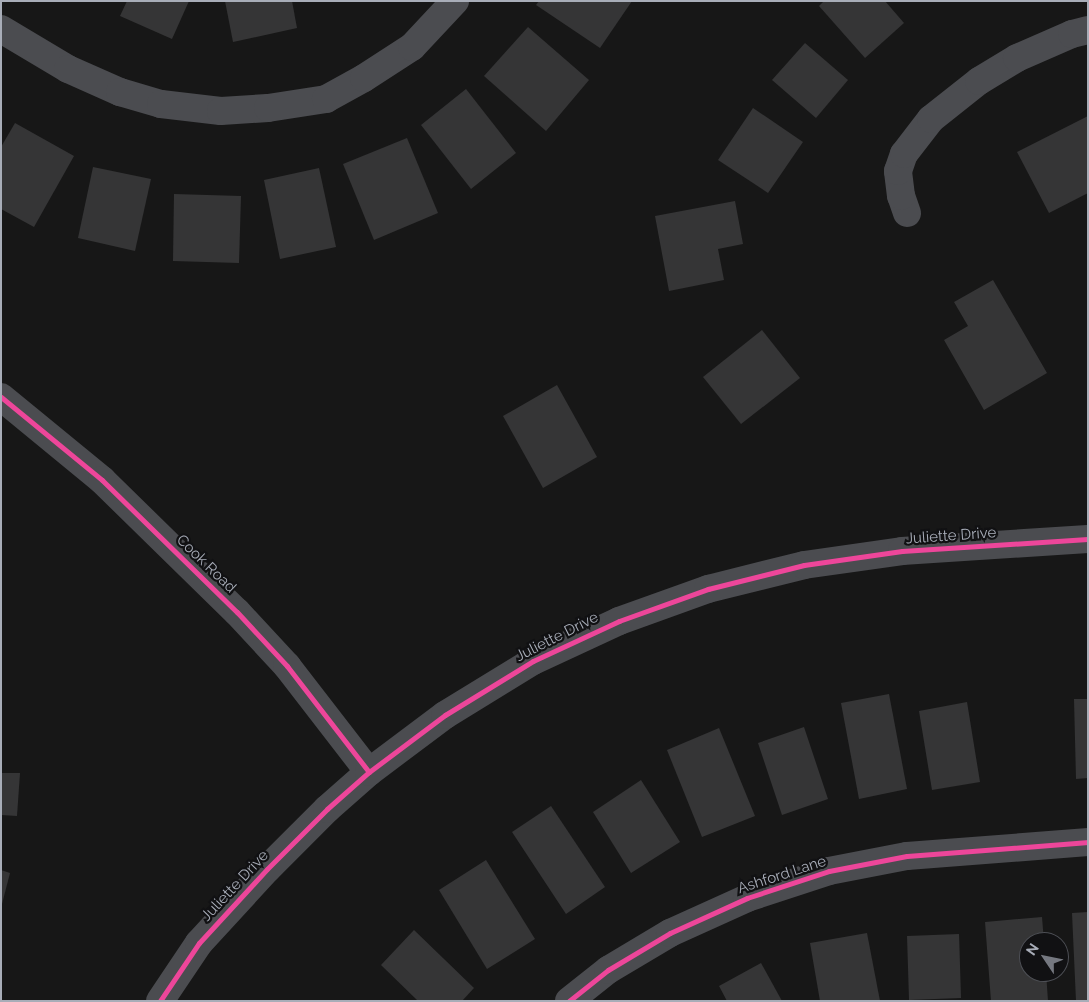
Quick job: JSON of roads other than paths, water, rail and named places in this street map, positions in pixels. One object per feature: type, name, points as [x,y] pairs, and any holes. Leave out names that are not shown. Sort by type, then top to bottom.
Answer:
[{"type":"street","points":[[1,29],[68,69],[120,92],[161,104],[221,112],[268,108],[326,99],[364,78],[412,47],[455,1]]},
{"type":"street","points":[[907,214],[901,196],[898,172],[904,154],[931,119],[979,81],[1017,58],[1072,34],[1088,30]]},
{"type":"street","name":"Cook Road","points":[[1,397],[102,480],[231,605],[287,666],[369,772]]},
{"type":"street","name":"Juliette Drive","points":[[160,1001],[199,943],[280,856],[327,809],[369,772],[445,715],[533,661],[619,620],[708,589],[804,565],[902,551],[1088,539]]},
{"type":"street","name":"Ashford Lane","points":[[569,1001],[608,970],[670,933],[747,898],[829,871],[907,856],[1088,842]]}]
